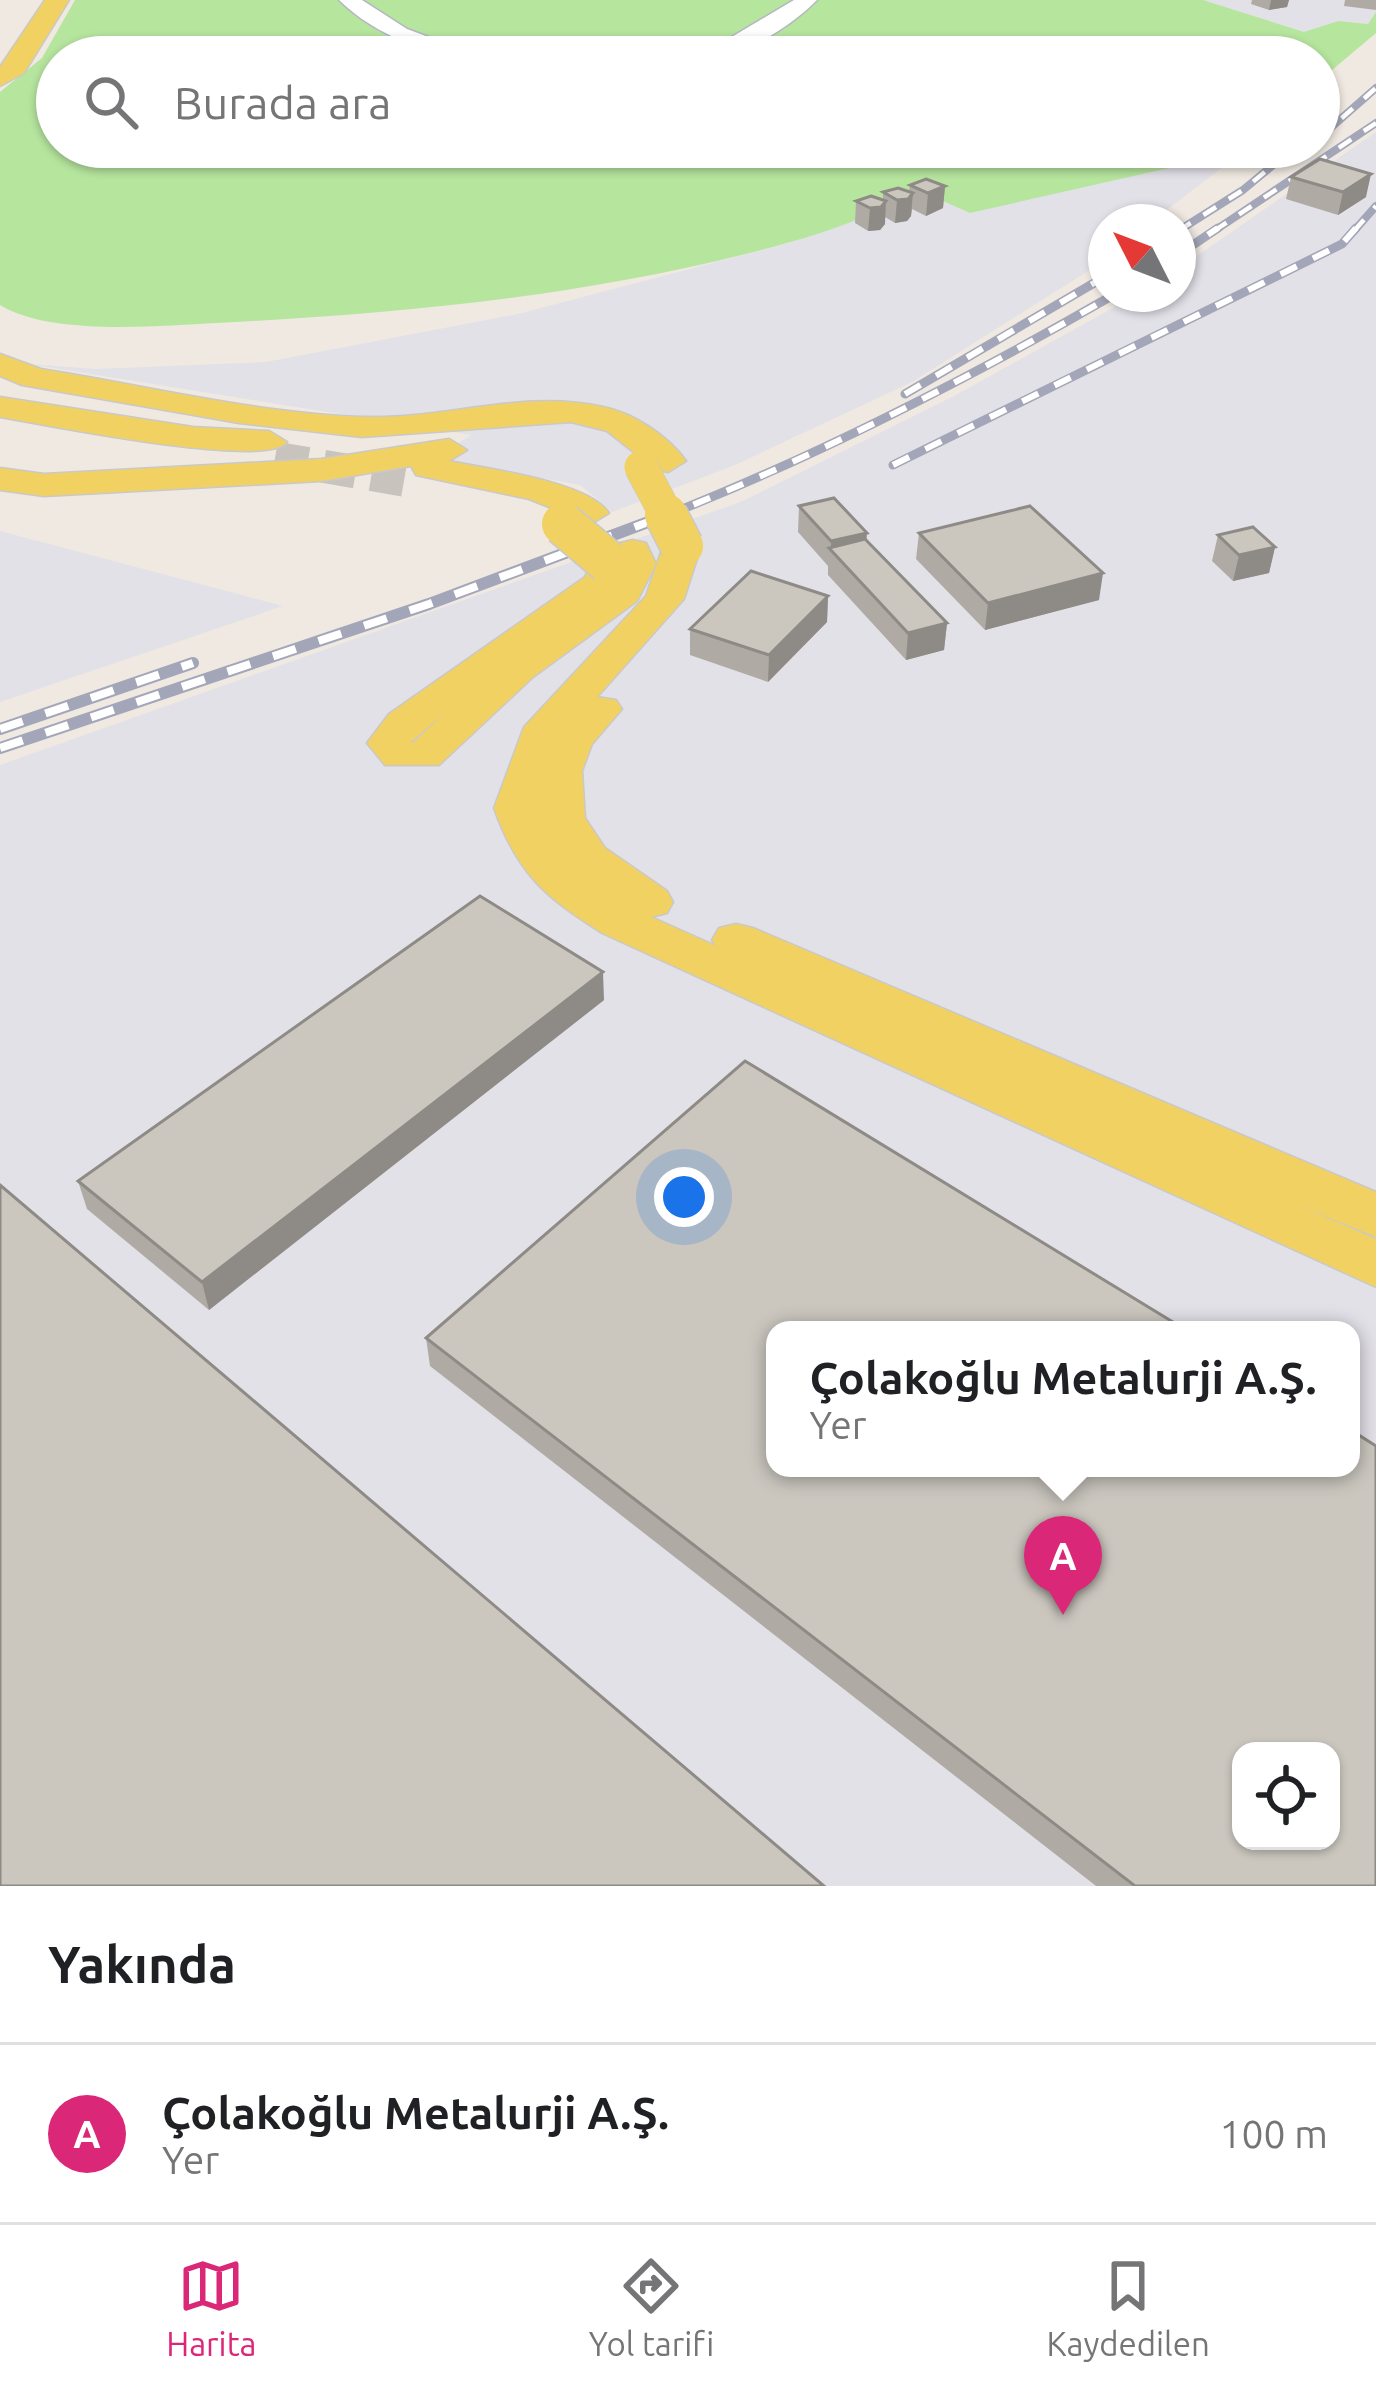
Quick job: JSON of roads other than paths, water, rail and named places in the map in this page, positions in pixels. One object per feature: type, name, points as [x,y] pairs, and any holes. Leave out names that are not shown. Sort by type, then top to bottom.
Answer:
[{"type":"main road","points":[[0,42],[28,0]]},
{"type":"main road","points":[[0,77],[15,68],[57,0]]},
{"type":"main road","points":[[0,364],[34,378],[359,427],[417,428],[535,411],[600,416],[622,425],[654,464],[682,546],[664,599],[539,736],[516,808],[550,844],[644,900],[1376,1215]]},
{"type":"main road","points":[[0,406],[290,452],[68,456],[0,446]]},
{"type":"main road","points":[[0,479],[44,485],[321,470],[557,428],[587,430],[654,464]]},
{"type":"main road","points":[[419,474],[577,518],[637,564],[623,592],[519,668],[424,756],[400,756],[388,743],[404,723],[603,582],[621,556]]},
{"type":"main road","points":[[550,844],[574,894],[619,922],[1376,1264]]},
{"type":"street","points":[[349,0],[406,36]]},
{"type":"street","points":[[753,36],[807,0]]},
{"type":"tunnel","points":[[275,458],[409,481]]},
{"type":"railway","points":[[1340,120],[1376,88]]},
{"type":"railway","points":[[1340,147],[1376,123]]},
{"type":"railway","points":[[1196,220],[1270,168]]},
{"type":"railway","points":[[1214,231],[1308,168]]},
{"type":"railway","points":[[1354,231],[1376,206]]},
{"type":"railway","points":[[1196,243],[1218,228]]},
{"type":"railway","points":[[893,465],[1342,244],[1356,228]]},
{"type":"railway","points":[[905,394],[1088,287]]},
{"type":"railway","points":[[660,518],[892,415],[1088,309]]},
{"type":"railway","points":[[0,748],[429,604],[667,515]]},
{"type":"railway","points":[[0,729],[193,663]]},
{"type":"place","name":"Çolakoğlu Metalurji A.Ş.","points":[[1063,1615]]}]
